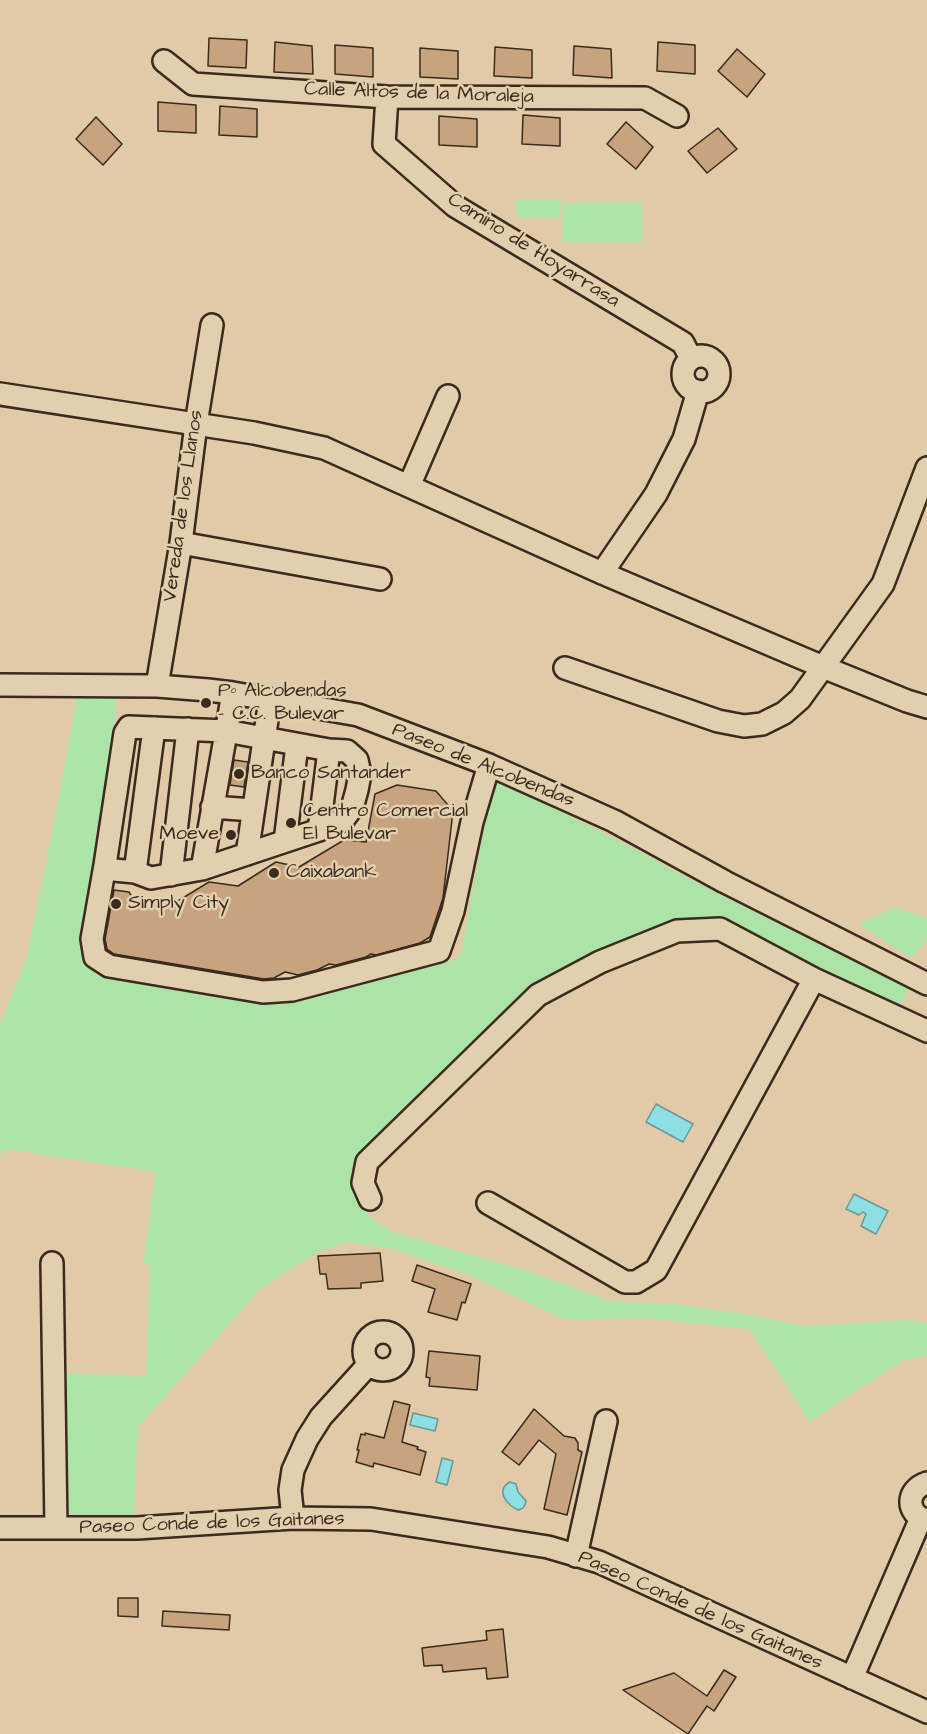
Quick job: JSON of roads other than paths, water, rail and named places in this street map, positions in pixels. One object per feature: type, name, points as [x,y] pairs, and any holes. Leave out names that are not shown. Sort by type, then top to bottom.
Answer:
[{"type":"street","name":"Calle Altos de la Moraleja","points":[[164,61],[193,84],[387,98],[645,98],[677,116]]},
{"type":"street","name":"Camino de Hoyarrasa","points":[[387,98],[384,144],[455,206],[683,343],[691,359]]},
{"type":"street","name":"Vereda de los Llanos","points":[[157,686],[181,543],[196,424],[212,325]]},
{"type":"street","points":[[704,356],[716,364],[718,377],[711,388],[698,391],[686,384],[684,370],[691,359],[704,356]]},
{"type":"street","points":[[602,573],[656,494],[684,439],[698,391]]},
{"type":"street","points":[[0,394],[254,433],[324,448],[602,573],[823,667],[927,707]]},
{"type":"street","points":[[409,486],[448,396]]},
{"type":"street","points":[[565,668],[718,722],[744,726],[762,724],[784,713],[800,699],[883,584],[927,468]]},
{"type":"street","points":[[181,543],[380,579]]},
{"type":"street","name":"Paseo de Alcobendas","points":[[0,685],[157,686],[233,693],[358,715],[489,765],[614,821],[725,882],[927,984]]},
{"type":"street","points":[[202,869],[233,693]]},
{"type":"street","points":[[247,854],[270,700]]},
{"type":"street","points":[[105,865],[114,870],[135,872],[151,878],[171,875],[202,869],[343,820],[352,808],[360,774],[357,760],[347,752],[226,731],[129,727],[125,732],[92,939],[95,957],[109,966],[263,992],[292,990],[439,951],[453,911],[472,822],[489,765]]},
{"type":"street","points":[[135,872],[154,728]]},
{"type":"street","points":[[171,875],[188,729]]},
{"type":"street","points":[[285,841],[297,745]]},
{"type":"street","points":[[319,830],[329,750]]},
{"type":"street","points":[[212,807],[253,810]]},
{"type":"street","points":[[370,1199],[363,1183],[367,1162],[538,994],[600,962],[676,931],[720,929],[814,979],[926,1026]]},
{"type":"street","points":[[488,1203],[625,1282],[636,1282],[656,1270],[814,979]]},
{"type":"street","points":[[52,1263],[56,1528]]},
{"type":"street","points":[[293,1518],[290,1490],[293,1470],[307,1439],[321,1417],[369,1365]]},
{"type":"street","points":[[576,1556],[606,1421]]},
{"type":"street","points":[[852,1678],[924,1520],[915,1513],[911,1499],[919,1486],[927,1483]]},
{"type":"street","name":"Paseo Conde de los Gaitanes","points":[[0,1528],[137,1528],[293,1518],[371,1519],[548,1547],[599,1562],[927,1712]]},
{"type":"water","points":[[656,1104],[693,1124],[683,1142],[646,1122]]},
{"type":"water","points":[[854,1194],[888,1211],[876,1234],[861,1226],[866,1214],[863,1212],[859,1215],[846,1209]]},
{"type":"water","points":[[413,1413],[438,1419],[435,1431],[410,1425]]},
{"type":"water","points":[[442,1458],[453,1461],[447,1485],[436,1482]]},
{"type":"water","points":[[510,1482],[516,1484],[518,1492],[526,1501],[524,1507],[519,1510],[504,1498],[503,1489]]},
{"type":"place","name":"Pº Alcobendas - C.C. Bulevar","points":[[206,703]]},
{"type":"place","name":"Banco Santander","points":[[239,774]]},
{"type":"place","name":"Centro Comercial El Bulevar","points":[[291,823]]},
{"type":"place","name":"Moeve","points":[[231,835]]},
{"type":"place","name":"Caixabank","points":[[274,873]]},
{"type":"place","name":"Simply City","points":[[116,904]]}]
